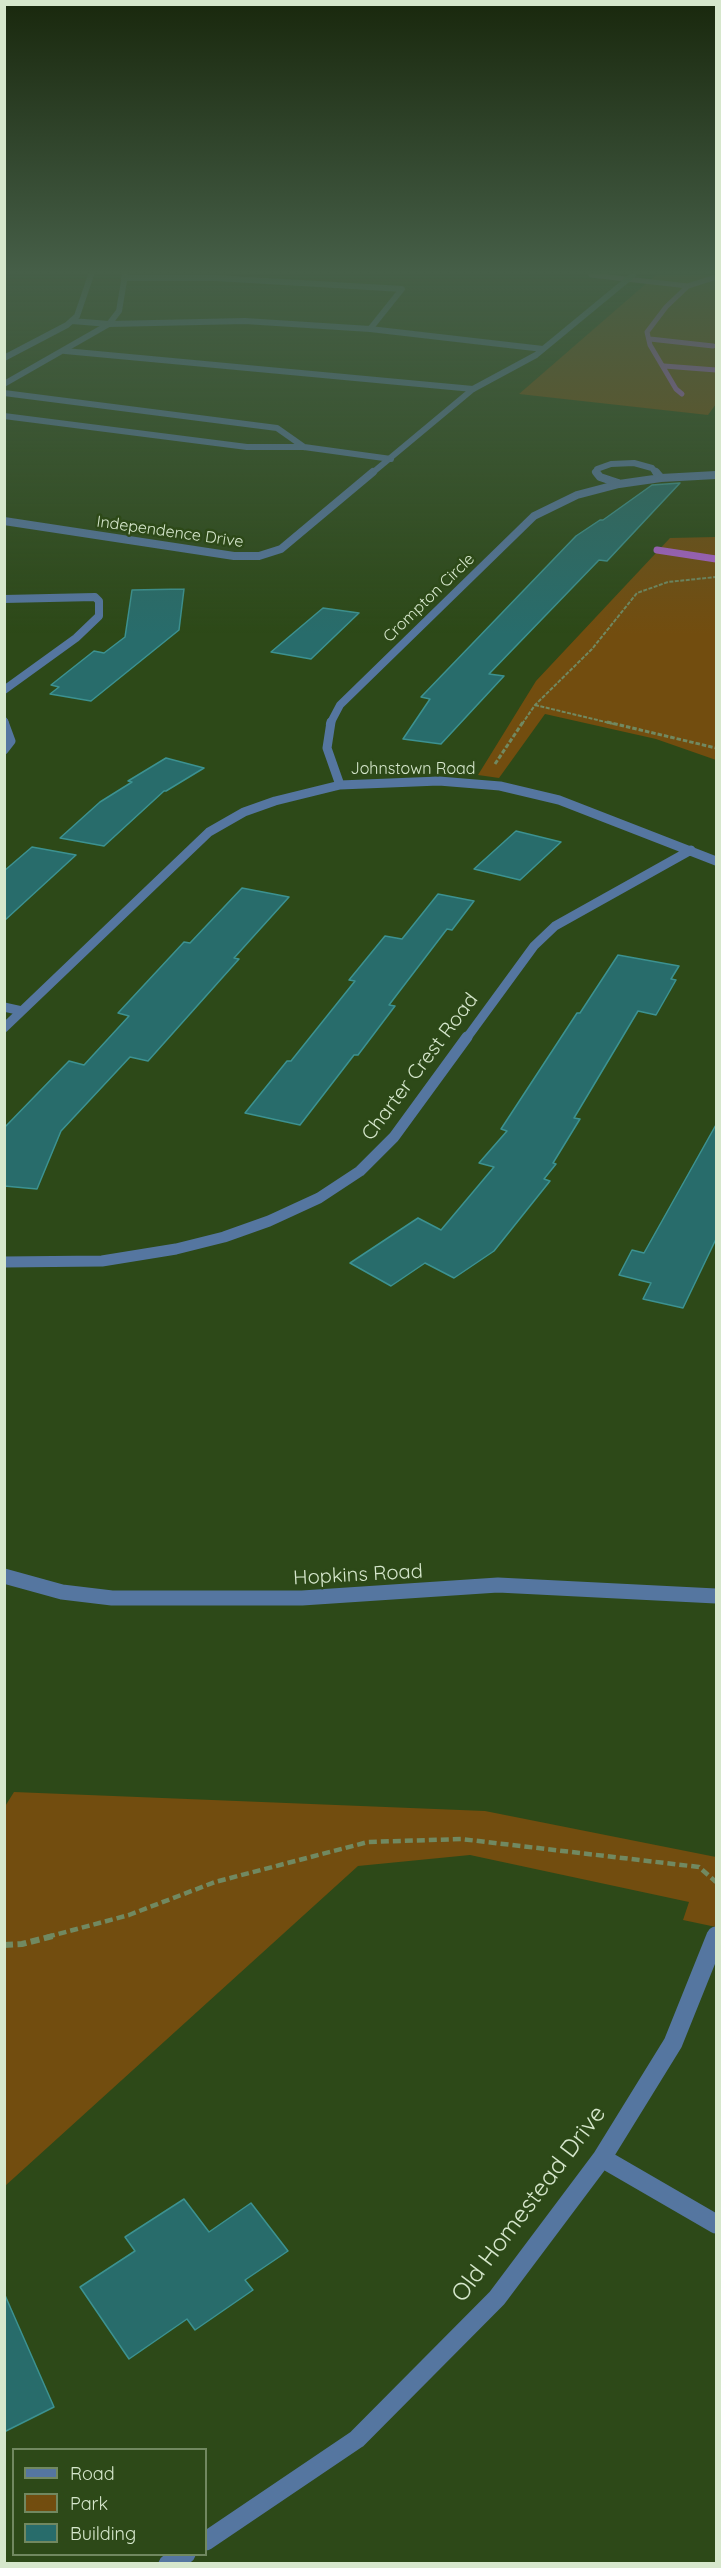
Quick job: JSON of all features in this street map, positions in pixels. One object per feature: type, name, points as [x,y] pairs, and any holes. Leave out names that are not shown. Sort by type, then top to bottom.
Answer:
[{"type":"street","points":[[18,395],[278,428],[304,447]]},
{"type":"street","name":"Independence Drive","points":[[4,521],[234,556],[259,556],[281,549],[392,459],[466,395]]},
{"type":"street","points":[[4,416],[247,447],[304,447],[392,459]]},
{"type":"street","points":[[619,484],[600,477],[596,473],[597,469],[611,464],[634,463],[652,468],[661,478]]},
{"type":"street","name":"Crompton Circle","points":[[340,785],[327,747],[329,726],[340,705],[534,516],[578,495],[619,484],[661,478],[717,475]]},
{"type":"street","points":[[4,600],[95,597],[99,601],[99,616],[76,638],[4,690]]},
{"type":"street","points":[[4,721],[10,741],[4,750]]},
{"type":"street","name":"Johnstown Road","points":[[4,1028],[209,832],[254,808],[340,785],[416,781],[479,783],[559,800],[717,861]]},
{"type":"street","name":"Charter Crest Road","points":[[4,1262],[102,1261],[176,1249],[224,1237],[270,1221],[319,1198],[360,1171],[394,1137],[534,946],[555,926],[691,850]]},
{"type":"street","points":[[4,1007],[22,1011]]},
{"type":"street","name":"Hopkins Road","points":[[4,1576],[62,1592],[112,1598],[302,1598],[498,1585],[717,1596]]},
{"type":"street","name":"Old Homestead Drive","points":[[207,2540],[357,2439],[496,2298],[602,2158],[673,2043],[717,1935]]},
{"type":"street","points":[[602,2158],[717,2224]]},
{"type":"street","points":[[168,2564],[182,2556]]},
{"type":"path","points":[[479,783],[510,744],[535,705],[592,649],[637,593],[668,582],[717,577]]},
{"type":"path","points":[[535,705],[717,748]]},
{"type":"path","points":[[4,1945],[22,1944],[129,1915],[215,1882],[368,1842],[460,1839],[699,1867],[717,1882]]},
{"type":"green space","points":[[527,395],[716,395],[716,404],[708,415]]},
{"type":"green space","points":[[716,537],[716,760],[656,739],[545,714],[499,778],[478,775],[536,681],[670,538]]},
{"type":"green space","points":[[14,1792],[485,1811],[716,1857],[716,1927],[683,1920],[689,1902],[470,1855],[358,1866],[5,2186],[4,1808]]},
{"type":"building","points":[[680,483],[607,561],[599,560],[489,674],[504,676],[441,744],[403,739],[430,699],[421,697],[576,536],[652,485]]},
{"type":"building","points":[[184,589],[179,630],[91,701],[50,694],[59,687],[51,685],[94,651],[104,653],[125,637],[132,590]]},
{"type":"building","points":[[323,608],[359,613],[311,659],[271,652]]},
{"type":"building","points":[[166,758],[204,768],[164,791],[104,846],[60,838],[100,802],[132,782],[128,781]]},
{"type":"building","points":[[516,831],[561,842],[520,880],[474,869]]},
{"type":"building","points":[[32,847],[76,855],[4,921],[4,871]]},
{"type":"building","points":[[242,888],[289,897],[234,958],[239,959],[148,1061],[130,1057],[61,1131],[37,1189],[4,1186],[4,1128],[69,1061],[84,1065],[129,1016],[118,1013],[184,942],[190,943]]},
{"type":"building","points":[[438,894],[474,901],[452,930],[447,929],[389,1005],[395,1006],[300,1125],[245,1113],[287,1061],[291,1061],[355,981],[349,980],[385,936],[402,939]]},
{"type":"building","points":[[618,955],[679,966],[671,979],[676,980],[656,1015],[638,1011],[574,1118],[580,1119],[553,1163],[556,1164],[544,1179],[550,1181],[494,1251],[454,1278],[425,1263],[391,1286],[350,1263],[418,1218],[441,1230],[494,1167],[479,1163],[507,1131],[501,1129]]},
{"type":"building","points":[[717,1123],[717,1237],[683,1308],[643,1299],[651,1283],[619,1275],[632,1250],[644,1253]]},
{"type":"building","points":[[184,2199],[209,2232],[251,2203],[288,2251],[245,2280],[253,2290],[195,2330],[187,2319],[129,2359],[80,2287],[135,2251],[125,2237]]},
{"type":"building","points":[[4,2293],[54,2407],[4,2432]]},
{"type":"waterway","points":[[657,550],[716,559]]}]
